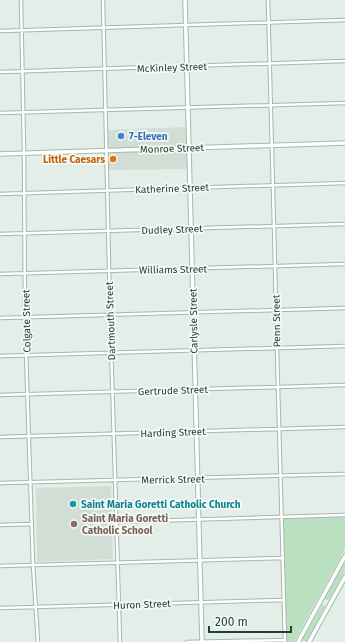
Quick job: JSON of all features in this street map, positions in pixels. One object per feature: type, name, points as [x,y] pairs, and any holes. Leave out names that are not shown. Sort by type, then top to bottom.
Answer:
[{"type":"street","name":"Colgate Street","points":[[21,0],[26,356],[33,565],[38,642]]},
{"type":"street","name":"Dartmouth Street","points":[[103,0],[113,434],[120,642]]},
{"type":"street","name":"Carlysle Street","points":[[185,0],[202,642]]},
{"type":"street","name":"Penn Street","points":[[268,0],[285,641]]},
{"type":"street","points":[[0,31],[345,20]]},
{"type":"street","name":"McKinley Street","points":[[0,72],[345,62]]},
{"type":"street","points":[[0,113],[345,103]]},
{"type":"street","name":"Monroe Street","points":[[0,154],[345,144]]},
{"type":"street","name":"Katherine Street","points":[[0,194],[345,183]]},
{"type":"street","name":"Dudley Street","points":[[0,234],[345,224]]},
{"type":"street","name":"Williams Street","points":[[0,274],[345,264]]},
{"type":"street","points":[[0,318],[345,308]]},
{"type":"street","points":[[0,356],[345,346]]},
{"type":"street","name":"Gertrude Street","points":[[0,395],[345,385]]},
{"type":"street","name":"Harding Street","points":[[0,437],[345,427]]},
{"type":"street","name":"Merrick Street","points":[[0,483],[345,474]]},
{"type":"street","points":[[116,522],[345,515]]},
{"type":"street","points":[[0,525],[32,524]]},
{"type":"street","points":[[0,566],[283,558]]},
{"type":"street","points":[[299,642],[345,558]]},
{"type":"street","points":[[309,642],[345,577]]},
{"type":"street","name":"Huron Street","points":[[0,608],[284,600]]},
{"type":"street","points":[[321,600],[329,605]]},
{"type":"street","points":[[187,642],[285,641]]},
{"type":"shaded area","points":[[188,127],[189,169],[107,170],[106,130]]},
{"type":"shaded area","name":"Saint Maria Goretti Catholic School","points":[[111,486],[113,559],[37,562],[36,488]]},
{"type":"green space","points":[[345,517],[345,549],[294,642],[287,642],[283,519]]},
{"type":"green space","points":[[345,563],[345,571],[329,600],[326,600],[325,598]]},
{"type":"green space","points":[[322,605],[325,606],[324,609],[307,641],[303,641],[303,638]]},
{"type":"place","name":"7-Eleven","points":[[121,136]]},
{"type":"place","name":"Little Caesars","points":[[113,159]]},
{"type":"place","name":"Saint Maria Goretti Catholic Church","points":[[73,504]]},
{"type":"place","name":"Saint Maria Goretti Catholic School","points":[[74,524]]}]
